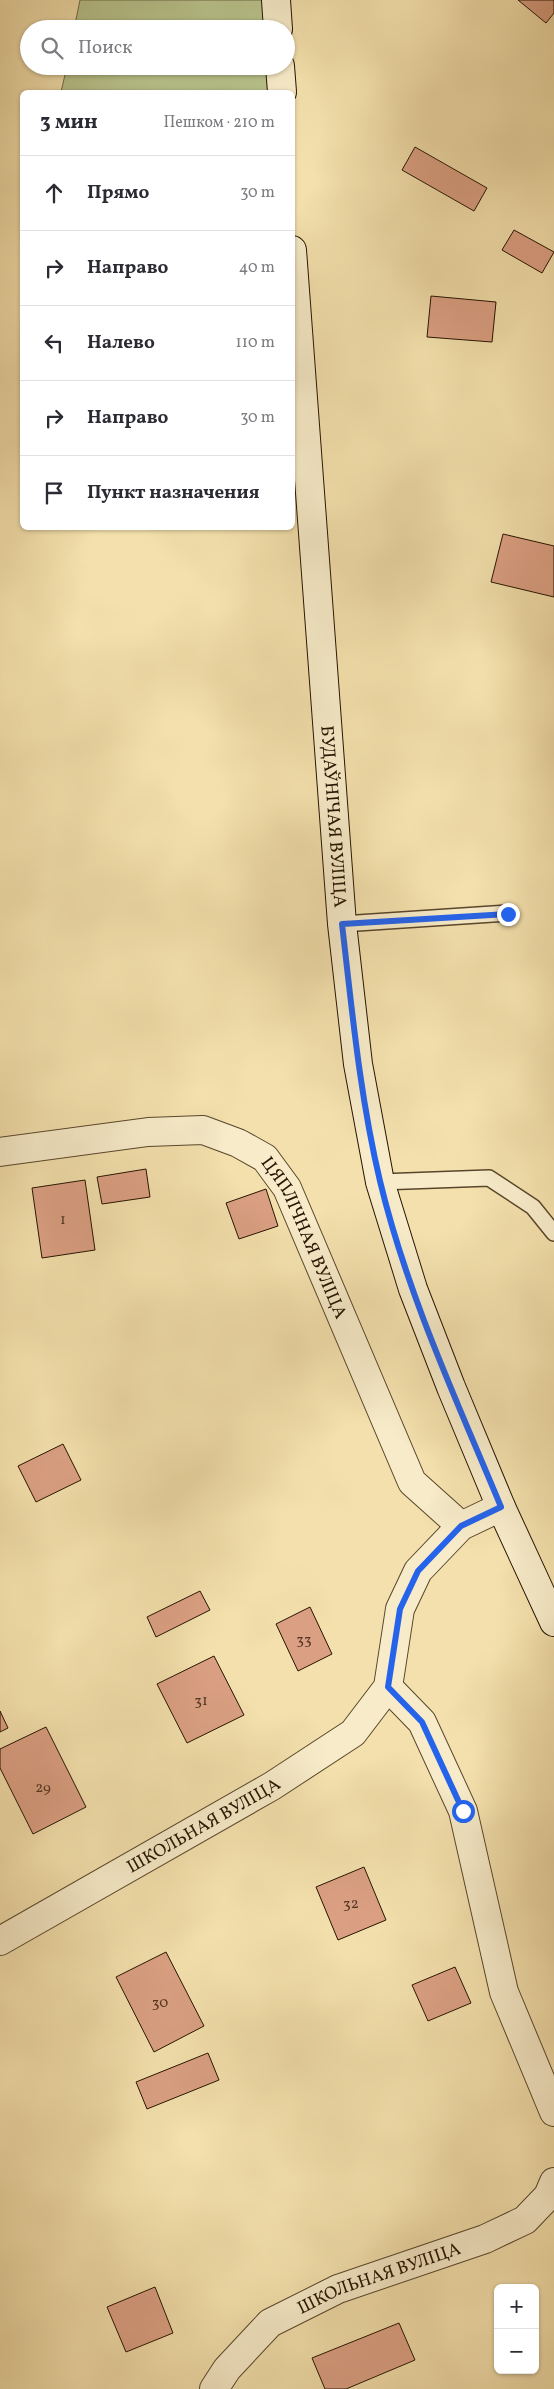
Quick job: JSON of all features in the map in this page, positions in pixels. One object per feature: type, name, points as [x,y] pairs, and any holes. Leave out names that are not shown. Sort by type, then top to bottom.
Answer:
[{"type":"street","points":[[276,0],[277,20]]},
{"type":"street","points":[[281,75],[282,90]]},
{"type":"street","name":"БУДАЎНІЧАЯ ВУЛІЦА","points":[[295,290],[342,924],[358,1064],[380,1182],[413,1289],[501,1507],[554,1622]]},
{"type":"street","name":"ЦЯПЛІЧНАЯ ВУЛІЦА","points":[[0,1152],[148,1132],[203,1130],[238,1143],[265,1158],[288,1188],[412,1482],[461,1526]]},
{"type":"street","name":"ШКОЛЬНАЯ ВУЛІЦА","points":[[0,1941],[272,1786],[353,1732],[388,1687],[400,1609],[418,1571],[461,1526],[501,1507]]},
{"type":"street","points":[[388,1687],[422,1722],[463,1811],[504,1992],[554,2112]]},
{"type":"street","name":"ШКОЛЬНАЯ ВУЛІЦА","points":[[214,2389],[227,2369],[270,2323],[338,2289],[485,2239],[526,2220],[548,2196],[554,2182]]},
{"type":"lane","points":[[342,924],[508,914]]},
{"type":"lane","points":[[380,1182],[488,1178],[533,1207],[554,1233]]},
{"type":"green space","points":[[80,0],[276,0],[277,20],[76,20]]},
{"type":"green space","points":[[65,75],[281,75],[282,90],[61,90]]},
{"type":"building","points":[[518,0],[554,0],[554,13],[546,23]]},
{"type":"building","points":[[415,147],[487,188],[474,211],[402,170]]},
{"type":"building","points":[[514,230],[554,252],[542,273],[502,250]]},
{"type":"building","points":[[431,296],[496,302],[492,342],[427,337]]},
{"type":"building","points":[[503,534],[554,546],[554,597],[491,582]]},
{"type":"building","points":[[146,1169],[150,1197],[102,1204],[97,1177]]},
{"type":"building","points":[[85,1180],[95,1250],[42,1258],[32,1188]]},
{"type":"building","points":[[266,1189],[278,1226],[239,1239],[226,1203]]},
{"type":"building","points":[[63,1444],[81,1480],[36,1502],[18,1466]]},
{"type":"building","points":[[200,1591],[210,1610],[156,1637],[147,1617]]},
{"type":"building","points":[[310,1607],[332,1654],[298,1671],[276,1624]]},
{"type":"building","points":[[214,1656],[244,1715],[187,1743],[157,1684]]},
{"type":"building","points":[[0,1711],[8,1728],[0,1732]]},
{"type":"building","points":[[46,1727],[86,1807],[33,1834],[0,1768],[0,1749]]},
{"type":"building","points":[[364,1867],[386,1920],[338,1940],[316,1887]]},
{"type":"building","points":[[166,1952],[204,2026],[154,2052],[116,1977]]},
{"type":"building","points":[[455,1967],[471,2003],[428,2021],[412,1985]]},
{"type":"building","points":[[208,2053],[219,2080],[147,2109],[136,2082]]},
{"type":"building","points":[[155,2287],[173,2333],[126,2352],[107,2307]]},
{"type":"building","points":[[399,2323],[415,2360],[346,2389],[325,2389],[312,2358]]},
{"type":"route","points":[[463,1811],[422,1722],[388,1687],[400,1609],[418,1571],[461,1526],[501,1507],[413,1289],[380,1182],[358,1064],[342,924],[508,914]]}]
